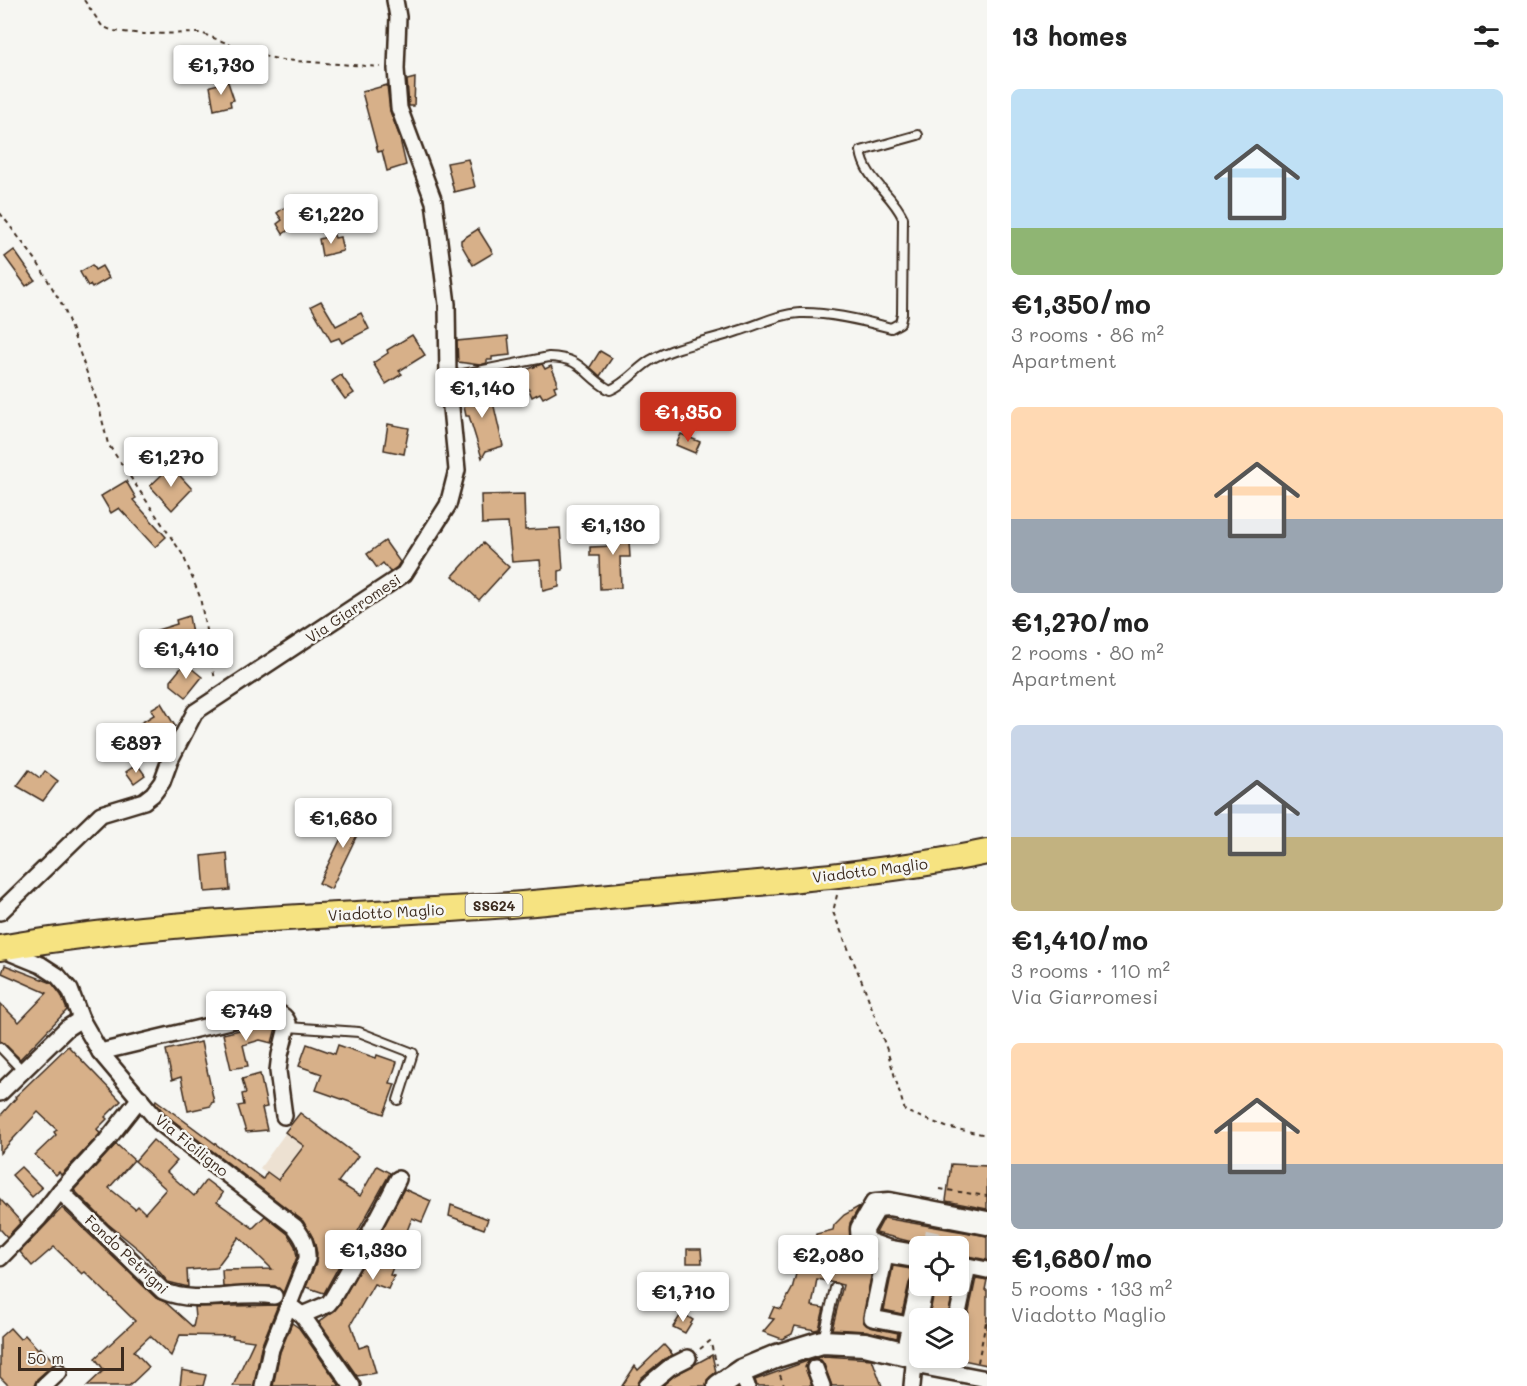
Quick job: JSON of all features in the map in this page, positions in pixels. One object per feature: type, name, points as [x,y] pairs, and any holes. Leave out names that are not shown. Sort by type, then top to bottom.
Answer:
[{"type":"main road","name":"Viadotto Maglio","points":[[0,948],[137,929],[293,916],[454,909],[783,881],[950,860],[987,852]]},
{"type":"main road","points":[[909,1255],[886,1251],[863,1243],[862,1229],[873,1208],[879,1204],[889,1204],[937,1216],[987,1223]]},
{"type":"main road","points":[[732,1381],[777,1356],[822,1342],[865,1344],[909,1358]]},
{"type":"street","name":"Via Giarromesi","points":[[0,912],[101,814],[144,801],[153,794],[162,782],[170,760],[195,712],[404,574],[448,505],[457,470],[448,377],[447,304],[434,202],[399,108],[396,69],[398,17],[395,0]]},
{"type":"street","name":"Via Ficiligno","points":[[0,948],[41,965],[58,976],[70,990],[81,1019],[100,1052],[159,1122],[295,1227],[308,1249],[307,1259],[285,1300]]},
{"type":"street","points":[[100,1052],[271,1011],[286,1018],[288,1027],[278,1071],[284,1116]]},
{"type":"street","points":[[0,1093],[67,1028],[81,1019]]},
{"type":"street","points":[[0,1258],[39,1218],[140,1098]]},
{"type":"street","points":[[302,1315],[327,1304],[332,1299],[381,1214],[398,1179]]},
{"type":"street","name":"Fondo Petrigni","points":[[60,1191],[163,1291],[183,1298],[259,1294],[285,1300]]},
{"type":"street","points":[[886,1251],[872,1318],[909,1325]]},
{"type":"street","points":[[969,1266],[987,1270]]},
{"type":"street","points":[[263,1386],[285,1300],[302,1315],[352,1386]]},
{"type":"street","points":[[647,1386],[670,1367],[688,1358]]},
{"type":"street","points":[[815,1368],[822,1386]]},
{"type":"street","points":[[911,1368],[912,1386]]},
{"type":"street","points":[[957,1368],[981,1378]]},
{"type":"street","points":[[44,1386],[59,1372]]},
{"type":"lane","points":[[448,377],[549,357],[564,357],[577,362],[600,384],[610,390],[621,385],[650,361],[682,346],[739,331],[778,317],[800,313],[891,328],[900,323],[902,315],[903,218],[899,208],[865,168],[861,151],[918,135]]},
{"type":"lane","points":[[288,1027],[359,1032],[412,1053],[398,1100]]},
{"type":"lane","points":[[0,1047],[23,1071]]},
{"type":"lane","points":[[822,1342],[835,1288]]},
{"type":"path","points":[[84,0],[102,26],[113,31],[144,34],[201,33],[254,54],[282,60],[357,64],[396,69]]},
{"type":"path","points":[[0,213],[36,260],[64,308],[99,407],[108,444],[183,555],[200,597],[218,698]]},
{"type":"path","points":[[838,888],[832,912],[876,1020],[905,1111],[946,1127],[987,1135]]},
{"type":"path","points":[[940,1189],[987,1196]]},
{"type":"path","points":[[981,1378],[987,1317]]},
{"type":"path","points":[[688,1358],[710,1341],[732,1381]]},
{"type":"path","points":[[778,1369],[784,1386]]},
{"type":"shaded area","points":[[300,1113],[358,1156],[344,1174],[316,1198],[300,1220],[256,1187],[267,1173],[260,1168]]},
{"type":"building","points":[[415,78],[414,106],[409,106],[407,80]]},
{"type":"building","points":[[228,82],[234,100],[230,101],[231,106],[214,110],[210,86]]},
{"type":"building","points":[[387,85],[390,111],[399,135],[406,165],[387,171],[382,151],[378,152],[362,92]]},
{"type":"building","points":[[468,159],[475,187],[454,192],[447,163]]},
{"type":"building","points":[[288,205],[300,222],[283,234],[277,224],[282,220],[277,213]]},
{"type":"building","points":[[478,229],[493,253],[473,265],[461,240]]},
{"type":"building","points":[[334,235],[335,238],[340,237],[343,251],[322,256],[319,239]]},
{"type":"building","points":[[14,250],[35,280],[26,286],[5,257]]},
{"type":"building","points":[[92,265],[95,270],[102,266],[109,278],[92,288],[88,286],[80,272]]},
{"type":"building","points":[[321,301],[336,326],[361,313],[369,329],[342,343],[339,338],[331,341],[311,306]]},
{"type":"building","points":[[412,335],[425,355],[399,371],[402,374],[386,384],[373,363],[388,353],[387,350]]},
{"type":"building","points":[[508,336],[510,355],[492,357],[492,360],[487,360],[487,363],[480,365],[458,362],[457,341]]},
{"type":"building","points":[[600,351],[612,358],[600,376],[590,367]]},
{"type":"building","points":[[542,364],[545,369],[551,366],[557,380],[557,385],[554,386],[556,391],[543,398],[540,393],[532,397],[521,372]]},
{"type":"building","points":[[341,375],[354,393],[345,399],[332,381]]},
{"type":"building","points":[[484,386],[487,403],[493,402],[503,446],[486,451],[482,458],[469,416],[466,416],[461,391]]},
{"type":"building","points":[[388,424],[409,428],[404,454],[384,450]]},
{"type":"building","points":[[681,434],[700,442],[695,453],[676,445]]},
{"type":"building","points":[[171,466],[192,489],[172,510],[150,486]]},
{"type":"building","points":[[126,481],[136,498],[133,500],[166,537],[155,547],[119,508],[111,513],[101,496]]},
{"type":"building","points":[[524,494],[525,530],[560,528],[563,570],[559,571],[559,587],[543,591],[540,560],[512,562],[508,523],[482,524],[481,495]]},
{"type":"building","points":[[626,518],[630,557],[620,557],[621,588],[600,589],[599,556],[590,556],[590,547],[614,546],[615,519]]},
{"type":"building","points":[[385,541],[400,562],[390,572],[383,563],[377,568],[367,554]]},
{"type":"building","points":[[483,543],[509,567],[479,600],[453,576]]},
{"type":"building","points":[[189,616],[193,640],[160,651],[154,631],[177,624],[176,620]]},
{"type":"building","points":[[185,663],[202,677],[186,697],[171,685],[171,680]]},
{"type":"building","points":[[161,703],[175,726],[164,732],[168,738],[148,750],[134,727],[154,715],[151,709]]},
{"type":"building","points":[[137,764],[145,775],[134,783],[126,772]]},
{"type":"building","points":[[29,770],[40,778],[45,771],[58,781],[43,801],[17,786]]},
{"type":"building","points":[[371,806],[331,889],[319,883],[351,818]]},
{"type":"building","points":[[227,853],[230,890],[205,892],[202,856]]},
{"type":"building","points":[[5,965],[52,983],[61,995],[67,1010],[20,1059],[0,1041],[0,1003],[19,1022],[47,993],[2,973]]},
{"type":"building","points":[[274,1022],[277,1024],[272,1043],[260,1040],[243,1045],[248,1066],[231,1069],[223,1034]]},
{"type":"building","points":[[201,1042],[214,1102],[211,1106],[188,1111],[181,1077],[172,1080],[166,1050]]},
{"type":"building","points":[[307,1044],[335,1054],[338,1045],[376,1058],[377,1055],[397,1062],[390,1083],[395,1084],[384,1114],[316,1090],[322,1074],[299,1066]]},
{"type":"building","points":[[68,1046],[121,1101],[97,1129],[100,1134],[61,1175],[59,1172],[56,1175],[35,1155],[56,1135],[54,1132],[57,1130],[38,1112],[0,1153],[0,1116],[15,1097]]},
{"type":"building","points":[[260,1074],[267,1107],[262,1108],[267,1130],[246,1132],[238,1106],[244,1105],[242,1094],[246,1093],[242,1079]]},
{"type":"building","points":[[156,1100],[263,1179],[267,1172],[278,1180],[304,1146],[285,1132],[300,1113],[358,1156],[338,1182],[360,1196],[377,1166],[390,1173],[324,1293],[306,1287],[316,1263],[317,1253],[313,1238],[303,1221],[166,1115],[155,1102]]},
{"type":"building","points":[[153,1140],[177,1161],[167,1172],[194,1196],[206,1180],[223,1193],[217,1202],[253,1228],[265,1216],[288,1234],[295,1246],[297,1257],[283,1293],[275,1286],[223,1287],[222,1270],[272,1269],[239,1237],[216,1268],[187,1270],[188,1287],[168,1282],[142,1252],[108,1224],[74,1190],[116,1144],[134,1160],[109,1188],[135,1209],[138,1206],[145,1213],[166,1189],[135,1161]]},
{"type":"building","points":[[951,1164],[987,1166],[987,1209],[946,1201]]},
{"type":"building","points":[[21,1167],[42,1188],[32,1197],[12,1175]]},
{"type":"building","points":[[404,1189],[431,1201],[422,1222],[412,1218],[390,1275],[394,1276],[388,1289],[374,1284],[351,1324],[359,1348],[368,1345],[376,1373],[357,1376],[319,1322],[340,1304]]},
{"type":"building","points":[[0,1199],[21,1222],[7,1237],[0,1229]]},
{"type":"building","points":[[451,1205],[488,1219],[484,1229],[449,1216]]},
{"type":"building","points":[[860,1206],[850,1223],[850,1245],[853,1252],[874,1261],[863,1321],[870,1327],[898,1333],[897,1338],[866,1331],[832,1329],[843,1285],[817,1279],[812,1306],[824,1308],[819,1329],[795,1326],[792,1334],[782,1339],[763,1332],[774,1319],[769,1318],[774,1307],[781,1309],[792,1289],[801,1255],[805,1251],[809,1252],[814,1249],[816,1234],[833,1230],[834,1225],[844,1215]]},
{"type":"building","points":[[62,1208],[156,1298],[165,1302],[193,1327],[194,1307],[278,1305],[261,1347],[254,1386],[233,1386],[254,1341],[232,1338],[233,1336],[180,1335],[171,1356],[150,1336],[134,1351],[149,1367],[129,1386],[87,1386],[104,1370],[95,1358],[135,1321],[85,1272],[82,1274],[54,1247],[32,1266],[20,1252]]},
{"type":"building","points":[[884,1218],[987,1236],[987,1260],[969,1256],[969,1236],[909,1236],[909,1241],[876,1233]]},
{"type":"building","points":[[687,1249],[701,1249],[702,1263],[687,1263]]},
{"type":"building","points":[[893,1266],[909,1269],[909,1283],[902,1314],[884,1310]]},
{"type":"building","points":[[976,1278],[987,1280],[985,1290],[987,1290],[987,1365],[969,1361],[969,1311]]},
{"type":"building","points":[[933,1296],[952,1296],[950,1308],[931,1308]]},
{"type":"building","points":[[682,1313],[693,1320],[685,1333],[673,1327]]},
{"type":"building","points":[[292,1323],[299,1328],[340,1386],[273,1386],[280,1352]]},
{"type":"building","points":[[10,1328],[20,1339],[25,1335],[55,1363],[37,1379],[34,1386],[9,1386],[0,1377],[0,1337]]},
{"type":"building","points":[[664,1345],[673,1355],[664,1359],[641,1378],[637,1386],[622,1386],[635,1366],[638,1370]]},
{"type":"building","points":[[712,1355],[716,1372],[707,1380],[706,1386],[662,1386],[675,1375]]},
{"type":"building","points":[[824,1356],[872,1359],[882,1386],[832,1386],[824,1364],[821,1360],[814,1359]]},
{"type":"building","points":[[810,1360],[805,1367],[812,1386],[757,1386],[755,1380]]},
{"type":"building","points":[[182,1370],[206,1375],[203,1386],[180,1386]]},
{"type":"tunnel","points":[[932,1236],[936,1219]]}]
